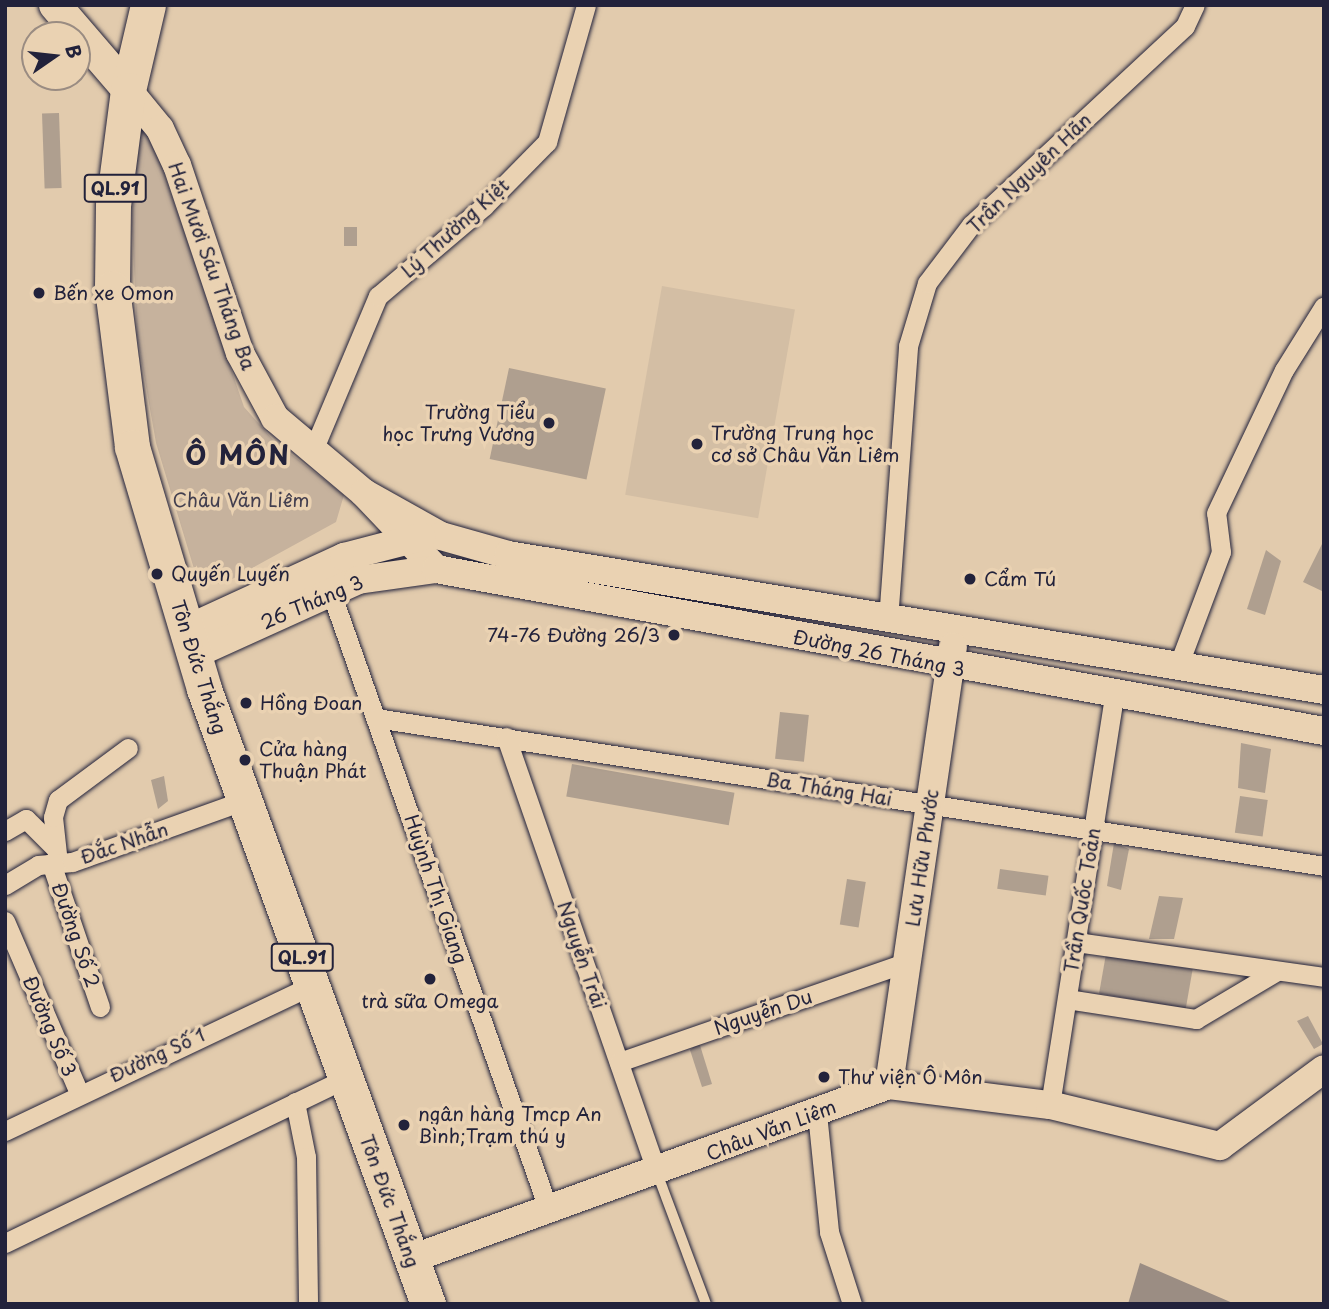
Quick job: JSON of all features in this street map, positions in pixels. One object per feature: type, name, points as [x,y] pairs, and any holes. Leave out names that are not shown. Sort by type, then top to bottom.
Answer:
[{"type":"highway","name":"Tôn Đức Thắng","points":[[148,5],[128,90],[113,205],[119,359],[132,447],[189,642],[428,1304]]},
{"type":"main road","points":[[55,5],[128,90]]},
{"type":"street","name":"Lý Thường Kiệt","points":[[314,448],[378,296],[484,205],[547,142],[586,5]]},
{"type":"street","name":"Trần Nguyên Hãn","points":[[888,620],[908,346],[927,283],[971,225],[1185,26],[1195,5]]},
{"type":"street","name":"Hai Mươi Sáu Tháng Ba","points":[[128,90],[160,129],[177,165],[240,353],[275,418],[314,448],[364,493],[436,569]]},
{"type":"street","points":[[1177,669],[1221,552],[1216,513],[1284,370],[1324,306]]},
{"type":"street","name":"Hai Mươi Sáu Tháng Ba","points":[[364,493],[441,536]]},
{"type":"street","name":"26 Tháng 3","points":[[332,572],[364,539],[369,526],[364,493]]},
{"type":"street","name":"Đường 26 Tháng 3","points":[[441,536],[508,555],[1177,669],[1324,690]]},
{"type":"street","name":"26 Tháng 3","points":[[189,642],[407,538],[441,536]]},
{"type":"street","name":"Đường 26 Tháng 3","points":[[436,569],[950,667],[1324,731]]},
{"type":"street","name":"26 Tháng 3","points":[[332,572],[383,573],[436,569]]},
{"type":"street","name":"Huỳnh Thị Giang","points":[[332,572],[376,718],[549,1211]]},
{"type":"street","name":"Lưu Hữu Phước","points":[[889,1085],[954,631]]},
{"type":"street","name":"Trần Quốc Toản","points":[[1050,1105],[1114,695]]},
{"type":"street","name":"Ba Tháng Hai","points":[[376,718],[1324,866]]},
{"type":"street","name":"Nguyễn Trãi","points":[[506,737],[657,1173]]},
{"type":"street","points":[[54,858],[58,800],[128,748]]},
{"type":"street","name":"Đắc Nhẫn","points":[[5,885],[25,869],[54,858],[245,800]]},
{"type":"street","points":[[5,831],[26,818],[54,858]]},
{"type":"street","name":"Đường Số 2","points":[[54,858],[100,1007]]},
{"type":"street","name":"Đường Số 3","points":[[5,921],[79,1093]]},
{"type":"street","points":[[1076,942],[1324,977]]},
{"type":"street","name":"Nguyễn Du","points":[[619,1062],[907,962]]},
{"type":"street","points":[[1067,999],[1196,1019],[1277,971]]},
{"type":"street","name":"Đường Số 1","points":[[5,1131],[79,1093],[313,985]]},
{"type":"street","name":"Châu Văn Liêm","points":[[411,1259],[657,1173],[889,1085],[1050,1105],[1220,1146],[1324,1069]]},
{"type":"street","points":[[5,1243],[347,1078]]},
{"type":"street","points":[[295,1102],[307,1168],[303,1301]]},
{"type":"street","points":[[817,1112],[829,1232],[852,1304]]},
{"type":"lane","points":[[657,1173],[706,1304]]},
{"type":"shaded area","name":"Trường Trung học cơ sở Châu Văn Liêm","points":[[662,286],[795,309],[758,518],[625,495]]},
{"type":"shaded area","points":[[1140,1263],[1235,1304],[1128,1304]]},
{"type":"green space","name":"Châu Văn Liêm","points":[[143,132],[153,141],[244,407],[274,441],[344,495],[336,522],[225,583],[209,584],[195,572],[156,443],[137,335],[132,222],[134,135]]},
{"type":"building","points":[[59,113],[62,188],[45,189],[42,114]]},
{"type":"building","points":[[344,227],[357,227],[357,246],[344,246]]},
{"type":"building","name":"Trường Tiểu học Trưng Vương","points":[[509,368],[606,389],[587,480],[490,459]]},
{"type":"building","points":[[1324,540],[1324,588],[1322,591],[1303,582]]},
{"type":"building","points":[[1266,550],[1281,561],[1265,615],[1247,609]]},
{"type":"building","points":[[780,712],[809,715],[804,762],[775,759]]},
{"type":"building","points":[[1241,743],[1271,749],[1265,793],[1238,788]]},
{"type":"building","points":[[572,764],[734,793],[729,825],[566,796]]},
{"type":"building","points":[[164,776],[168,801],[158,809],[151,780]]},
{"type":"building","points":[[1240,796],[1268,800],[1263,837],[1235,833]]},
{"type":"building","points":[[1114,843],[1129,849],[1121,890],[1107,886]]},
{"type":"building","points":[[1000,869],[1049,876],[1046,896],[997,889]]},
{"type":"building","points":[[847,879],[866,882],[859,927],[840,924]]},
{"type":"building","points":[[1159,896],[1183,898],[1174,939],[1149,939]]},
{"type":"building","points":[[1106,954],[1193,969],[1186,1009],[1099,993]]},
{"type":"building","points":[[1308,1016],[1323,1044],[1314,1049],[1297,1021]]},
{"type":"building","points":[[699,1042],[712,1084],[702,1087],[690,1050]]},
{"type":"place","name":"Bến xe Omon","points":[[39,293]]},
{"type":"place","name":"Trường Tiểu học Trưng Vương","points":[[549,423]]},
{"type":"place","name":"Trường Trung học cơ sở Châu Văn Liêm","points":[[697,444]]},
{"type":"place","name":"Quyến Luyến","points":[[157,574]]},
{"type":"place","name":"Cẩm Tú","points":[[970,579]]},
{"type":"place","name":"74-76 Đường 26/3","points":[[674,635]]},
{"type":"place","name":"Hồng Đoan","points":[[246,703]]},
{"type":"place","name":"Cửa hàng Thuận Phát","points":[[245,760]]},
{"type":"place","name":"trà sữa Omega","points":[[430,979]]},
{"type":"place","name":"Thư viện Ô Môn","points":[[824,1077]]},
{"type":"place","name":"ngân hàng Tmcp An Bình;Trạm thú y","points":[[404,1125]]},
{"type":"district","name":"Ô MÔN","points":[[238,455]]}]
